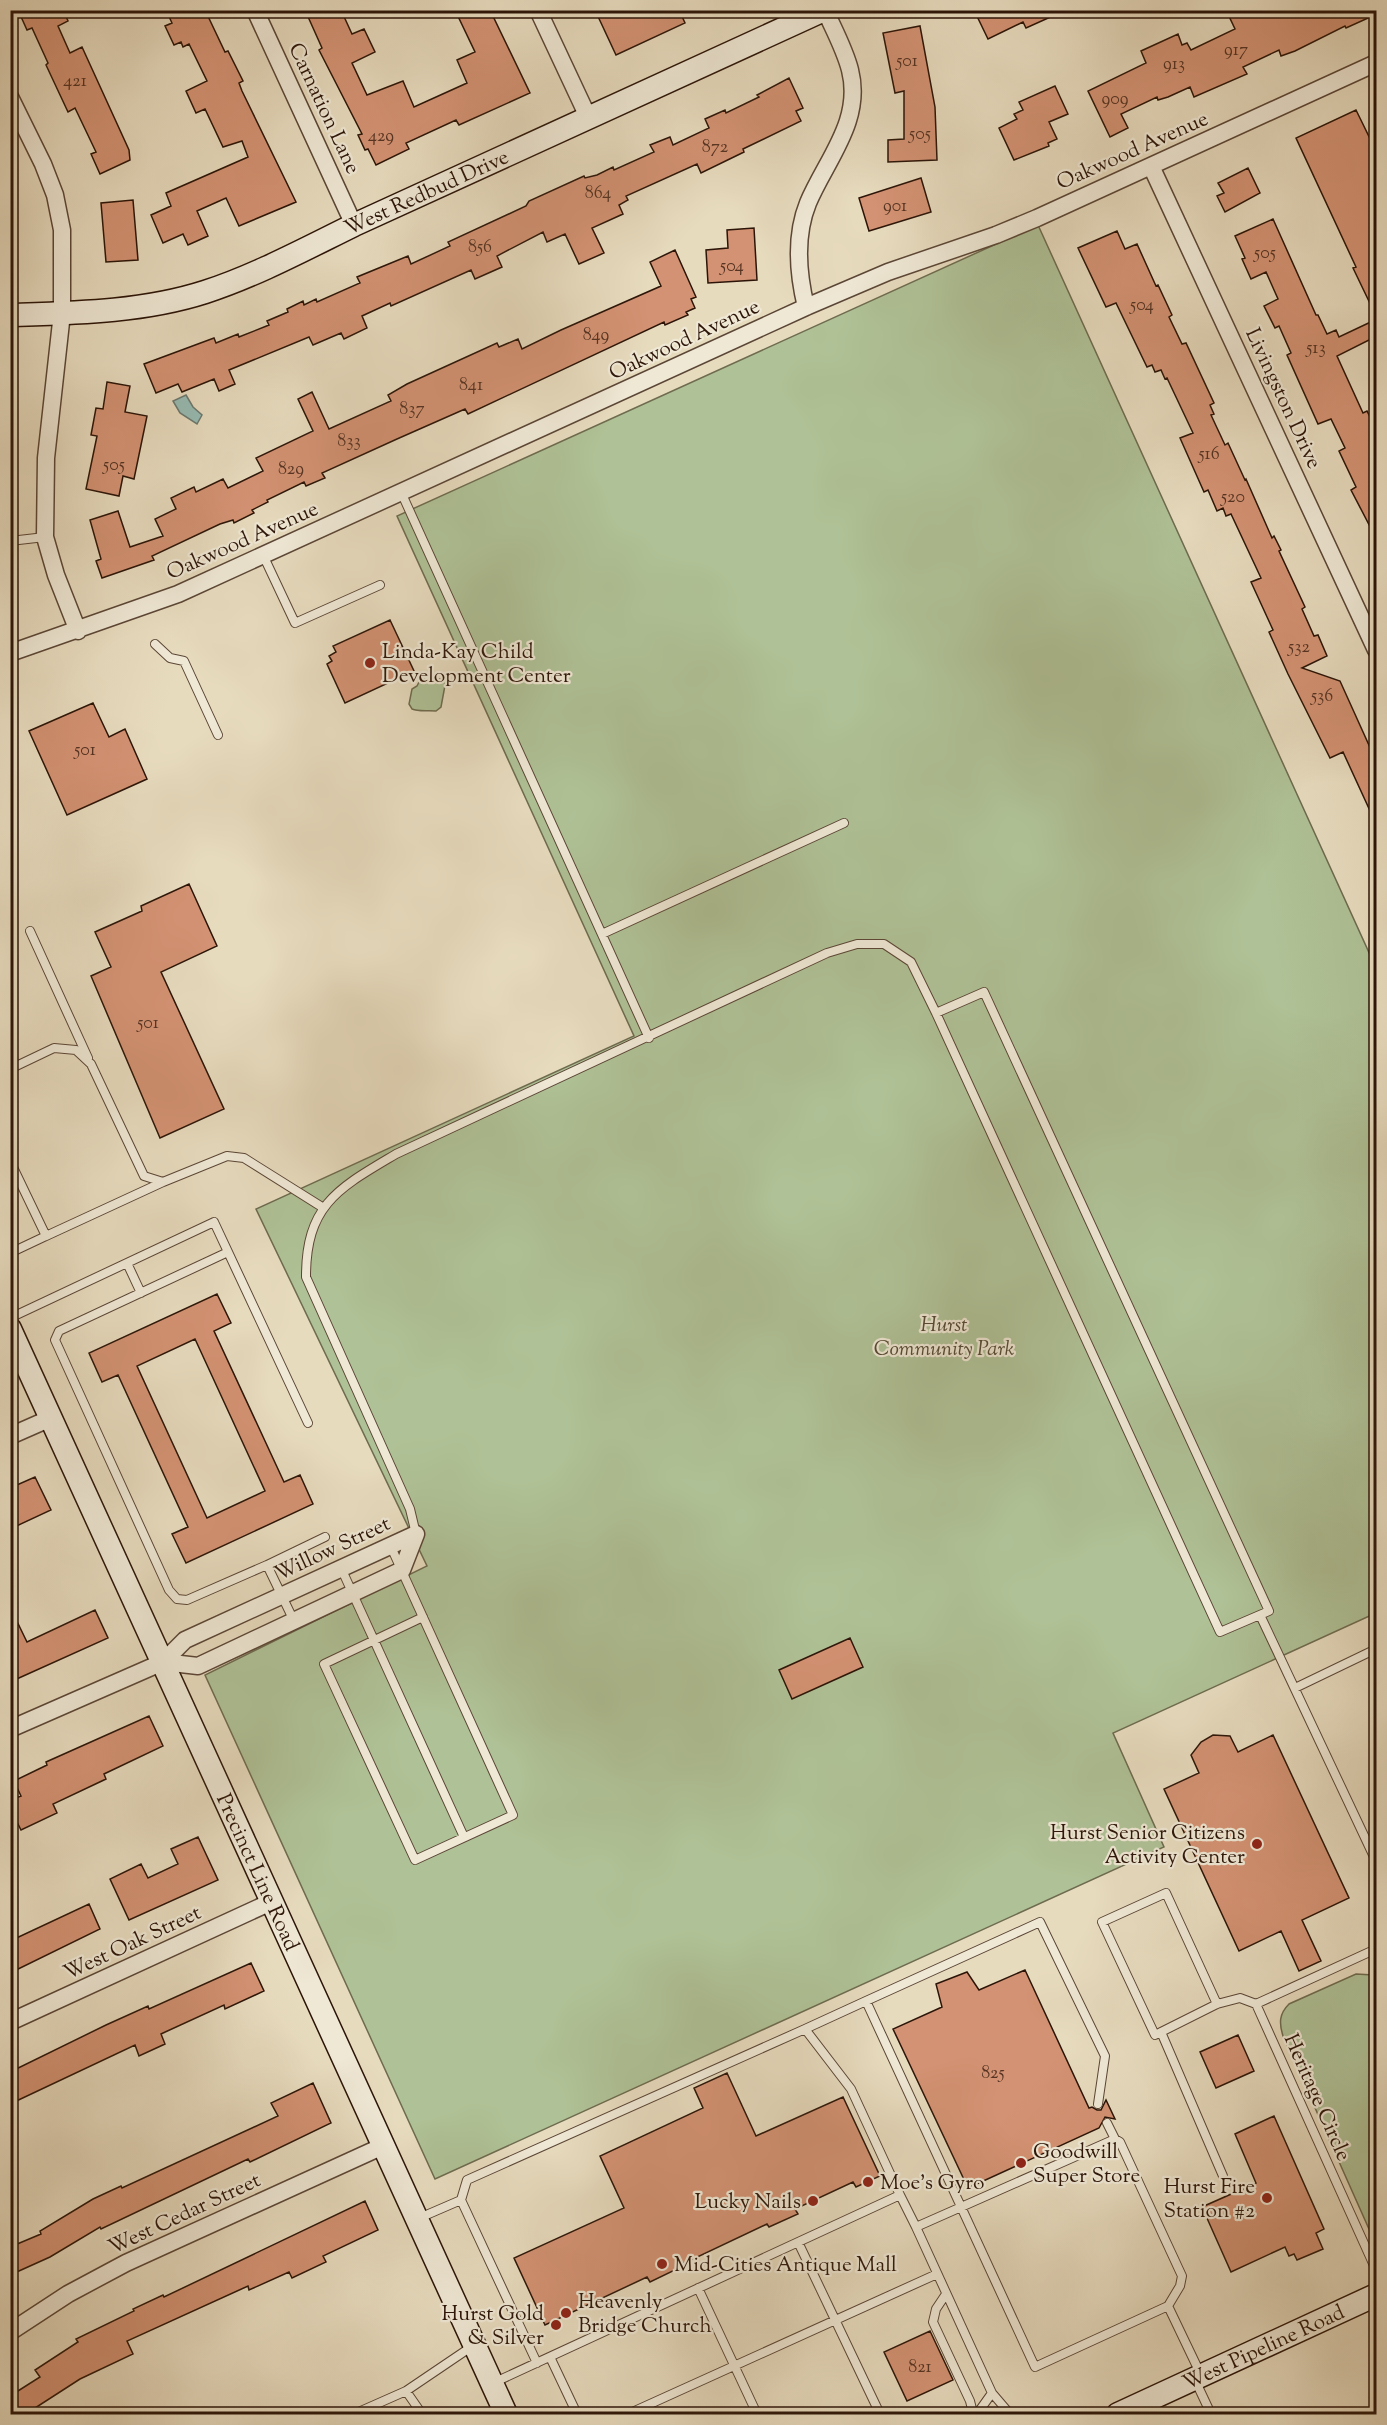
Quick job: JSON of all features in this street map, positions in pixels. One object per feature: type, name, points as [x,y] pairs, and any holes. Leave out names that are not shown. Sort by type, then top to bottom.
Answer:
[{"type":"main road","name":"West Redbud Drive","points":[[10,315],[125,308],[204,292],[293,255],[824,10]]},
{"type":"main road","name":"Precinct Line Road","points":[[10,1329],[507,2415]]},
{"type":"main road","name":"West Pipeline Road","points":[[1118,2415],[1377,2295]]},
{"type":"street","name":"Carnation Lane","points":[[255,10],[354,225]]},
{"type":"street","points":[[538,10],[590,119]]},
{"type":"street","points":[[806,307],[801,286],[800,233],[808,203],[838,148],[847,126],[851,101],[850,71],[824,10]]},
{"type":"street","name":"Oakwood Avenue","points":[[10,653],[178,594],[806,307],[888,272],[996,235],[1377,63]]},
{"type":"street","points":[[10,97],[43,164],[55,195],[62,230],[62,313],[46,458],[45,537],[56,575],[78,631]]},
{"type":"street","name":"Livingston Drive","points":[[1151,166],[1377,650]]},
{"type":"street","points":[[10,1436],[51,1418]]},
{"type":"street","name":"Willow Street","points":[[10,1729],[163,1662],[185,1640],[416,1534]]},
{"type":"street","name":"Willow Street","points":[[402,1570],[416,1534]]},
{"type":"street","points":[[163,1662],[198,1666],[402,1570]]},
{"type":"street","name":"West Oak Street","points":[[10,2022],[272,1902]]},
{"type":"street","name":"West Cedar Street","points":[[10,2332],[68,2294],[126,2263],[382,2146]]},
{"type":"lane","points":[[401,492],[649,1038]]},
{"type":"lane","points":[[10,541],[45,537]]},
{"type":"lane","points":[[263,555],[295,623],[380,585]]},
{"type":"lane","points":[[154,644],[170,658],[184,661],[218,735]]},
{"type":"lane","points":[[602,934],[844,823]]},
{"type":"lane","points":[[30,931],[144,1176],[163,1182]]},
{"type":"lane","points":[[416,1534],[410,1509],[306,1277],[306,1253],[322,1207],[348,1182],[396,1154],[649,1038],[827,953],[856,944],[884,944],[911,962],[1220,1632],[1269,1611],[984,992],[936,1014]]},
{"type":"lane","points":[[10,1069],[54,1048],[76,1050],[91,1064]]},
{"type":"lane","points":[[10,1253],[163,1182],[227,1156],[244,1158],[322,1207]]},
{"type":"lane","points":[[10,1161],[46,1236]]},
{"type":"lane","points":[[10,1318],[214,1222],[308,1424]]},
{"type":"lane","points":[[228,1252],[59,1330],[55,1340],[169,1590],[177,1599],[188,1600],[326,1537]]},
{"type":"lane","points":[[127,1263],[141,1293]]},
{"type":"lane","points":[[391,1547],[402,1570],[513,1815],[415,1860],[324,1664],[423,1617]]},
{"type":"lane","points":[[267,1564],[294,1621]]},
{"type":"lane","points":[[341,1568],[464,1837]]},
{"type":"lane","points":[[1260,1615],[1377,1861]]},
{"type":"lane","points":[[1295,1688],[1377,1649]]},
{"type":"lane","points":[[1217,2004],[1166,1893],[1102,1922],[1155,2035],[1217,2004],[1240,1998],[1256,2004],[1377,1949]]},
{"type":"lane","points":[[537,2363],[461,2200],[468,2180],[1040,1922],[1105,2056],[1098,2104]]},
{"type":"lane","points":[[866,2001],[1035,2367],[1168,2306],[1180,2286],[1182,2276],[1120,2142],[1115,2139],[1107,2123]]},
{"type":"lane","name":"Heritage Circle","points":[[1256,2004],[1377,2270]]},
{"type":"lane","points":[[806,2029],[851,2089],[992,2393],[1010,2415]]},
{"type":"lane","points":[[1161,2032],[1223,2175]]},
{"type":"lane","points":[[916,2227],[1115,2139]]},
{"type":"lane","points":[[492,2384],[900,2195]]},
{"type":"lane","points":[[416,2219],[461,2200]]},
{"type":"lane","points":[[798,2242],[880,2415]]},
{"type":"lane","points":[[628,2415],[937,2274]]},
{"type":"lane","points":[[698,2288],[757,2415]]},
{"type":"lane","points":[[946,2294],[936,2310],[933,2322],[970,2401],[972,2409],[968,2415]]},
{"type":"lane","points":[[1168,2306],[1198,2377],[1211,2415]]},
{"type":"lane","points":[[354,2415],[406,2391],[474,2345]]},
{"type":"lane","points":[[550,2357],[577,2415]]},
{"type":"lane","points":[[406,2391],[422,2415]]},
{"type":"lane","points":[[977,2415],[992,2393]]},
{"type":"green space","name":"Hurst Community Park","points":[[1038,225],[1376,968],[1376,1613],[1113,1733],[1164,1847],[435,2179],[205,1675],[427,1566],[256,1209],[634,1036],[397,516]]},
{"type":"green space","points":[[422,676],[446,680],[441,707],[436,711],[415,710],[409,704],[412,689],[417,686]]},
{"type":"green space","points":[[1356,1974],[1373,1975],[1376,1978],[1376,2240],[1373,2238],[1283,2036],[1281,2023],[1283,2011],[1289,2004]]},
{"type":"water","points":[[186,395],[193,407],[202,415],[197,424],[180,413],[173,401]]},
{"type":"building","points":[[18,10],[63,10],[68,21],[58,26],[70,53],[82,47],[129,150],[130,160],[100,174],[91,154],[96,152],[75,108],[68,112],[32,28],[27,30]]},
{"type":"building","points":[[166,10],[205,10],[225,52],[228,51],[243,81],[239,83],[242,91],[296,202],[239,226],[226,198],[197,211],[208,236],[188,245],[183,234],[163,243],[151,215],[171,206],[166,193],[248,157],[242,141],[223,147],[205,109],[196,113],[186,91],[207,81],[189,44],[183,47],[181,42],[174,45],[165,26],[172,23]]},
{"type":"building","points":[[305,10],[341,10],[352,34],[364,29],[375,52],[352,63],[367,95],[403,81],[414,107],[467,83],[457,60],[475,52],[455,10],[490,10],[530,93],[459,125],[456,120],[406,143],[409,149],[376,165],[368,149],[365,150],[358,135],[362,134],[319,50],[322,48]]},
{"type":"building","points":[[595,10],[679,10],[685,23],[616,55]]},
{"type":"building","points":[[974,10],[1066,10],[1026,28],[1023,22],[988,39]]},
{"type":"building","points":[[1226,10],[1377,10],[1377,14],[1346,28],[1345,26],[1295,51],[1281,56],[1279,50],[1243,67],[1247,74],[1194,97],[1190,87],[1168,97],[1158,100],[1157,97],[1121,114],[1128,128],[1110,137],[1088,91],[1146,63],[1141,51],[1178,34],[1182,45],[1187,43],[1191,50],[1235,29]]},
{"type":"building","points":[[920,26],[935,107],[937,160],[888,162],[888,140],[904,139],[904,91],[895,93],[883,33]]},
{"type":"building","points":[[789,78],[803,108],[796,111],[801,121],[743,149],[744,152],[701,173],[697,164],[626,196],[628,200],[619,205],[623,214],[592,228],[604,253],[579,264],[565,234],[547,242],[543,232],[497,256],[502,267],[475,279],[471,270],[391,306],[390,303],[362,316],[367,328],[344,339],[341,333],[313,345],[309,337],[229,370],[235,384],[219,391],[214,379],[182,392],[178,384],[156,393],[144,364],[214,338],[216,343],[269,325],[267,321],[288,312],[287,309],[303,301],[304,305],[316,299],[317,302],[360,283],[357,277],[408,256],[411,264],[450,246],[448,242],[526,206],[529,201],[584,176],[585,178],[597,175],[613,167],[614,170],[654,152],[650,145],[670,137],[673,145],[709,128],[705,119],[725,110],[726,113],[759,97],[757,95]]},
{"type":"building","points":[[1055,86],[1068,114],[1049,122],[1057,139],[1048,143],[1049,146],[1014,160],[999,128],[1017,119],[1014,114],[1023,110],[1019,102]]},
{"type":"building","points":[[1356,110],[1377,153],[1377,318],[1296,138]]},
{"type":"building","points":[[1248,168],[1260,193],[1225,212],[1217,196],[1224,193],[1218,183]]},
{"type":"building","points":[[921,178],[931,212],[869,231],[859,198]]},
{"type":"building","points":[[133,200],[138,260],[106,262],[101,203]]},
{"type":"building","points":[[1273,219],[1316,315],[1327,334],[1336,330],[1339,337],[1377,319],[1377,336],[1337,356],[1363,413],[1367,411],[1377,431],[1377,540],[1351,490],[1356,487],[1339,451],[1345,448],[1331,419],[1318,424],[1287,355],[1291,353],[1279,326],[1275,328],[1264,306],[1278,299],[1266,272],[1251,279],[1242,259],[1245,258],[1235,236]]},
{"type":"building","points":[[754,228],[757,280],[708,283],[706,250],[728,248],[727,230]]},
{"type":"building","points":[[1117,231],[1125,249],[1137,244],[1156,286],[1158,285],[1172,315],[1169,317],[1182,344],[1186,343],[1214,403],[1210,405],[1214,414],[1211,415],[1225,445],[1228,443],[1246,479],[1272,538],[1274,536],[1281,550],[1279,551],[1305,607],[1302,609],[1314,636],[1318,635],[1327,656],[1302,668],[1340,681],[1377,763],[1377,826],[1343,752],[1330,758],[1288,674],[1269,632],[1273,630],[1251,582],[1261,578],[1231,514],[1226,516],[1223,508],[1217,511],[1208,490],[1204,492],[1180,438],[1193,433],[1167,378],[1165,379],[1161,370],[1155,372],[1152,365],[1147,367],[1116,303],[1106,307],[1078,248]]},
{"type":"building","points":[[675,250],[696,297],[691,299],[695,308],[686,312],[688,315],[665,325],[664,322],[468,414],[465,409],[397,439],[322,473],[325,478],[306,486],[304,482],[267,500],[268,502],[252,510],[254,513],[234,523],[233,520],[220,524],[152,556],[154,560],[102,578],[96,561],[101,559],[90,520],[118,511],[130,547],[163,536],[155,519],[176,509],[171,498],[194,487],[196,492],[223,479],[228,488],[263,471],[256,458],[313,431],[298,399],[312,392],[329,429],[391,401],[388,395],[407,384],[497,343],[499,347],[518,339],[522,349],[661,286],[650,262]]},
{"type":"building","points":[[107,382],[130,386],[125,412],[147,416],[134,479],[123,476],[119,496],[86,489],[97,436],[91,435],[96,408],[103,409]]},
{"type":"building","name":"Linda-Kay Child Development Center","points":[[390,620],[414,671],[345,703],[327,664],[332,661],[329,656],[336,652],[333,646]]},
{"type":"building","points":[[93,703],[109,737],[125,729],[147,779],[67,815],[29,731]]},
{"type":"building","points":[[189,884],[217,946],[161,972],[224,1109],[160,1138],[91,976],[111,967],[95,932],[142,911],[141,906]]},
{"type":"building","points":[[217,1294],[231,1323],[214,1331],[284,1482],[300,1475],[313,1504],[186,1563],[172,1534],[188,1527],[118,1375],[102,1382],[89,1353]],"holes":[[[195,1339],[265,1491],[207,1518],[137,1366]]]},
{"type":"building","points":[[35,1477],[51,1510],[10,1529],[10,1488]]},
{"type":"building","points":[[10,1607],[27,1642],[95,1610],[108,1638],[10,1682]]},
{"type":"building","points":[[850,1638],[863,1667],[792,1699],[779,1670]]},
{"type":"building","points":[[149,1716],[163,1746],[104,1774],[106,1779],[53,1804],[57,1813],[21,1830],[10,1808],[10,1800],[21,1796],[14,1781],[47,1765],[46,1762]]},
{"type":"building","name":"Hurst Senior Citizens Activity Center","points":[[1213,1735],[1230,1736],[1238,1752],[1273,1735],[1349,1898],[1302,1920],[1321,1961],[1299,1971],[1281,1931],[1239,1951],[1164,1789],[1199,1773],[1191,1755],[1201,1742]]},
{"type":"building","points":[[198,1837],[218,1880],[129,1920],[110,1879],[141,1864],[148,1878],[178,1864],[171,1849]]},
{"type":"building","points":[[89,1904],[100,1929],[10,1973],[10,1941]]},
{"type":"building","points":[[251,1963],[264,1991],[225,2009],[224,2005],[161,2034],[165,2044],[139,2056],[135,2045],[10,2104],[10,2072],[148,2006],[149,2009]]},
{"type":"building","points":[[1025,1970],[1089,2108],[1101,2110],[1106,2100],[1115,2119],[1105,2117],[1099,2128],[968,2188],[893,2029],[942,2007],[936,1984],[967,1972],[979,1990]]},
{"type":"building","points":[[1238,2035],[1254,2071],[1216,2088],[1200,2052]]},
{"type":"building","points":[[727,2073],[756,2136],[843,2097],[880,2176],[856,2187],[853,2182],[795,2209],[798,2214],[769,2227],[767,2224],[676,2267],[677,2269],[650,2282],[647,2277],[545,2325],[514,2258],[624,2208],[600,2156],[703,2108],[694,2088]]},
{"type":"building","points":[[313,2083],[331,2123],[250,2162],[248,2159],[101,2229],[100,2227],[50,2257],[10,2275],[10,2247],[41,2234],[40,2231],[93,2199],[121,2186],[122,2188],[278,2116],[271,2103]]},
{"type":"building","name":"Hurst Fire Station #2","points":[[1274,2116],[1324,2229],[1316,2233],[1323,2249],[1297,2260],[1294,2254],[1289,2256],[1285,2247],[1231,2272],[1202,2207],[1256,2183],[1235,2134]]},
{"type":"building","points":[[365,2201],[378,2230],[323,2256],[326,2262],[292,2278],[289,2272],[249,2290],[248,2286],[127,2341],[133,2354],[80,2379],[35,2408],[40,2415],[10,2415],[10,2396],[40,2377],[35,2370],[78,2342],[76,2339],[134,2311],[133,2309],[163,2295],[164,2297]]},
{"type":"building","points":[[930,2331],[953,2380],[907,2401],[884,2352]]},
{"type":"place","name":"Linda-Kay Child Development Center","points":[[370,663]]},
{"type":"place","name":"Hurst Senior Citizens Activity Center","points":[[1257,1844]]},
{"type":"place","name":"Goodwill Super Store","points":[[1021,2163]]},
{"type":"place","name":"Moe's Gyro","points":[[868,2182]]},
{"type":"place","name":"Hurst Fire Station #2","points":[[1267,2198]]},
{"type":"place","name":"Lucky Nails","points":[[813,2201]]},
{"type":"place","name":"Mid-Cities Antique Mall","points":[[662,2264]]},
{"type":"place","name":"Heavenly Bridge Church","points":[[566,2313]]},
{"type":"place","name":"Hurst Gold & Silver","points":[[556,2325]]}]
